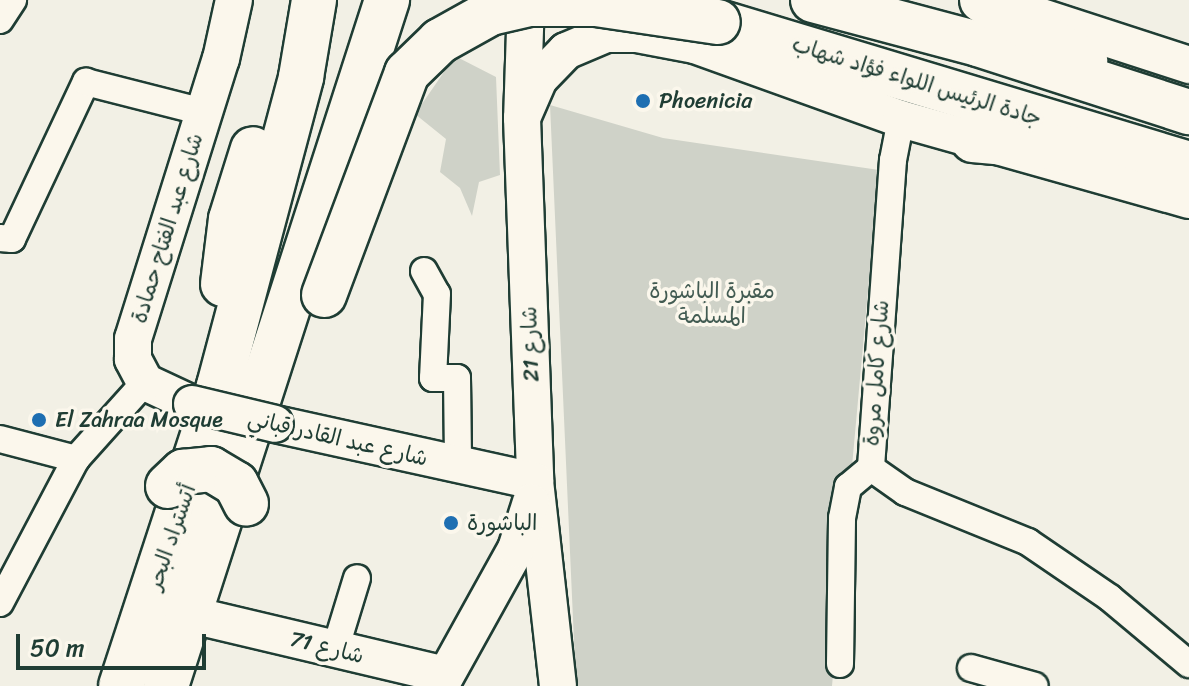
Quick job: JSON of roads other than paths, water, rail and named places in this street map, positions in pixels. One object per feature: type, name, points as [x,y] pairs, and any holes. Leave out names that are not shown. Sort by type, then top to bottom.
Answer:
[{"type":"highway","points":[[200,398],[227,248],[251,154],[285,53],[290,0]]},
{"type":"highway","points":[[98,686],[200,398],[301,77],[314,0]]},
{"type":"highway","name":"جادة الرئيس اللواء فؤاد شهاب","points":[[645,0],[718,22],[975,120],[1183,163]]},
{"type":"highway","points":[[813,0],[978,44],[1177,105]]},
{"type":"highway","points":[[982,0],[1177,105]]},
{"type":"highway","points":[[273,413],[324,295],[407,73],[440,41],[490,13],[529,4],[596,4],[718,22]]},
{"type":"highway","points":[[187,686],[246,504],[390,9]]},
{"type":"highway","name":"أتستراد البحر","points":[[121,686],[200,398]]},
{"type":"highway","name":"أتستراد البحر","points":[[166,686],[273,413]]},
{"type":"highway","points":[[168,486],[183,472],[211,469],[236,484],[246,504]]},
{"type":"street","points":[[0,20],[13,0]]},
{"type":"street","name":"شارع عبد الفتاح حمادة","points":[[145,382],[133,359],[133,339],[204,112],[234,0]]},
{"type":"street","name":"شارع 21","points":[[526,0],[522,118],[535,481],[558,686]]},
{"type":"street","points":[[571,0],[579,14],[606,34]]},
{"type":"street","points":[[989,0],[1189,65]]},
{"type":"street","points":[[522,118],[539,79],[556,59],[584,40],[606,34],[695,45],[901,119],[975,120],[1189,200]]},
{"type":"street","points":[[0,238],[12,239],[86,82],[204,112]]},
{"type":"street","name":"شارع كامل مروة","points":[[840,664],[842,518],[848,487],[871,468],[893,160],[901,119]]},
{"type":"street","points":[[424,271],[437,294],[433,378],[457,378],[458,465]]},
{"type":"street","points":[[4,589],[76,459],[145,382]]},
{"type":"street","name":"شارع عبد القادر قباني","points":[[145,382],[200,398],[273,413],[458,465],[535,481]]},
{"type":"street","points":[[0,439],[76,459]]},
{"type":"street","points":[[871,468],[905,492],[1028,542],[1110,598],[1189,664]]},
{"type":"street","points":[[442,680],[516,549],[535,481]]},
{"type":"street","points":[[335,650],[357,578]]},
{"type":"street","name":"شارع 71","points":[[209,619],[442,680]]},
{"type":"street","points":[[971,668],[1035,686]]},
{"type":"place","name":"Phoenicia","points":[[643,101]]},
{"type":"place","name":"El Zahraa Mosque","points":[[39,420]]},
{"type":"place","name":"الباشورة","points":[[451,523]]},
{"type":"park label","name":"مقبرة الباشورة المسلمة","points":[[712,302]]}]
